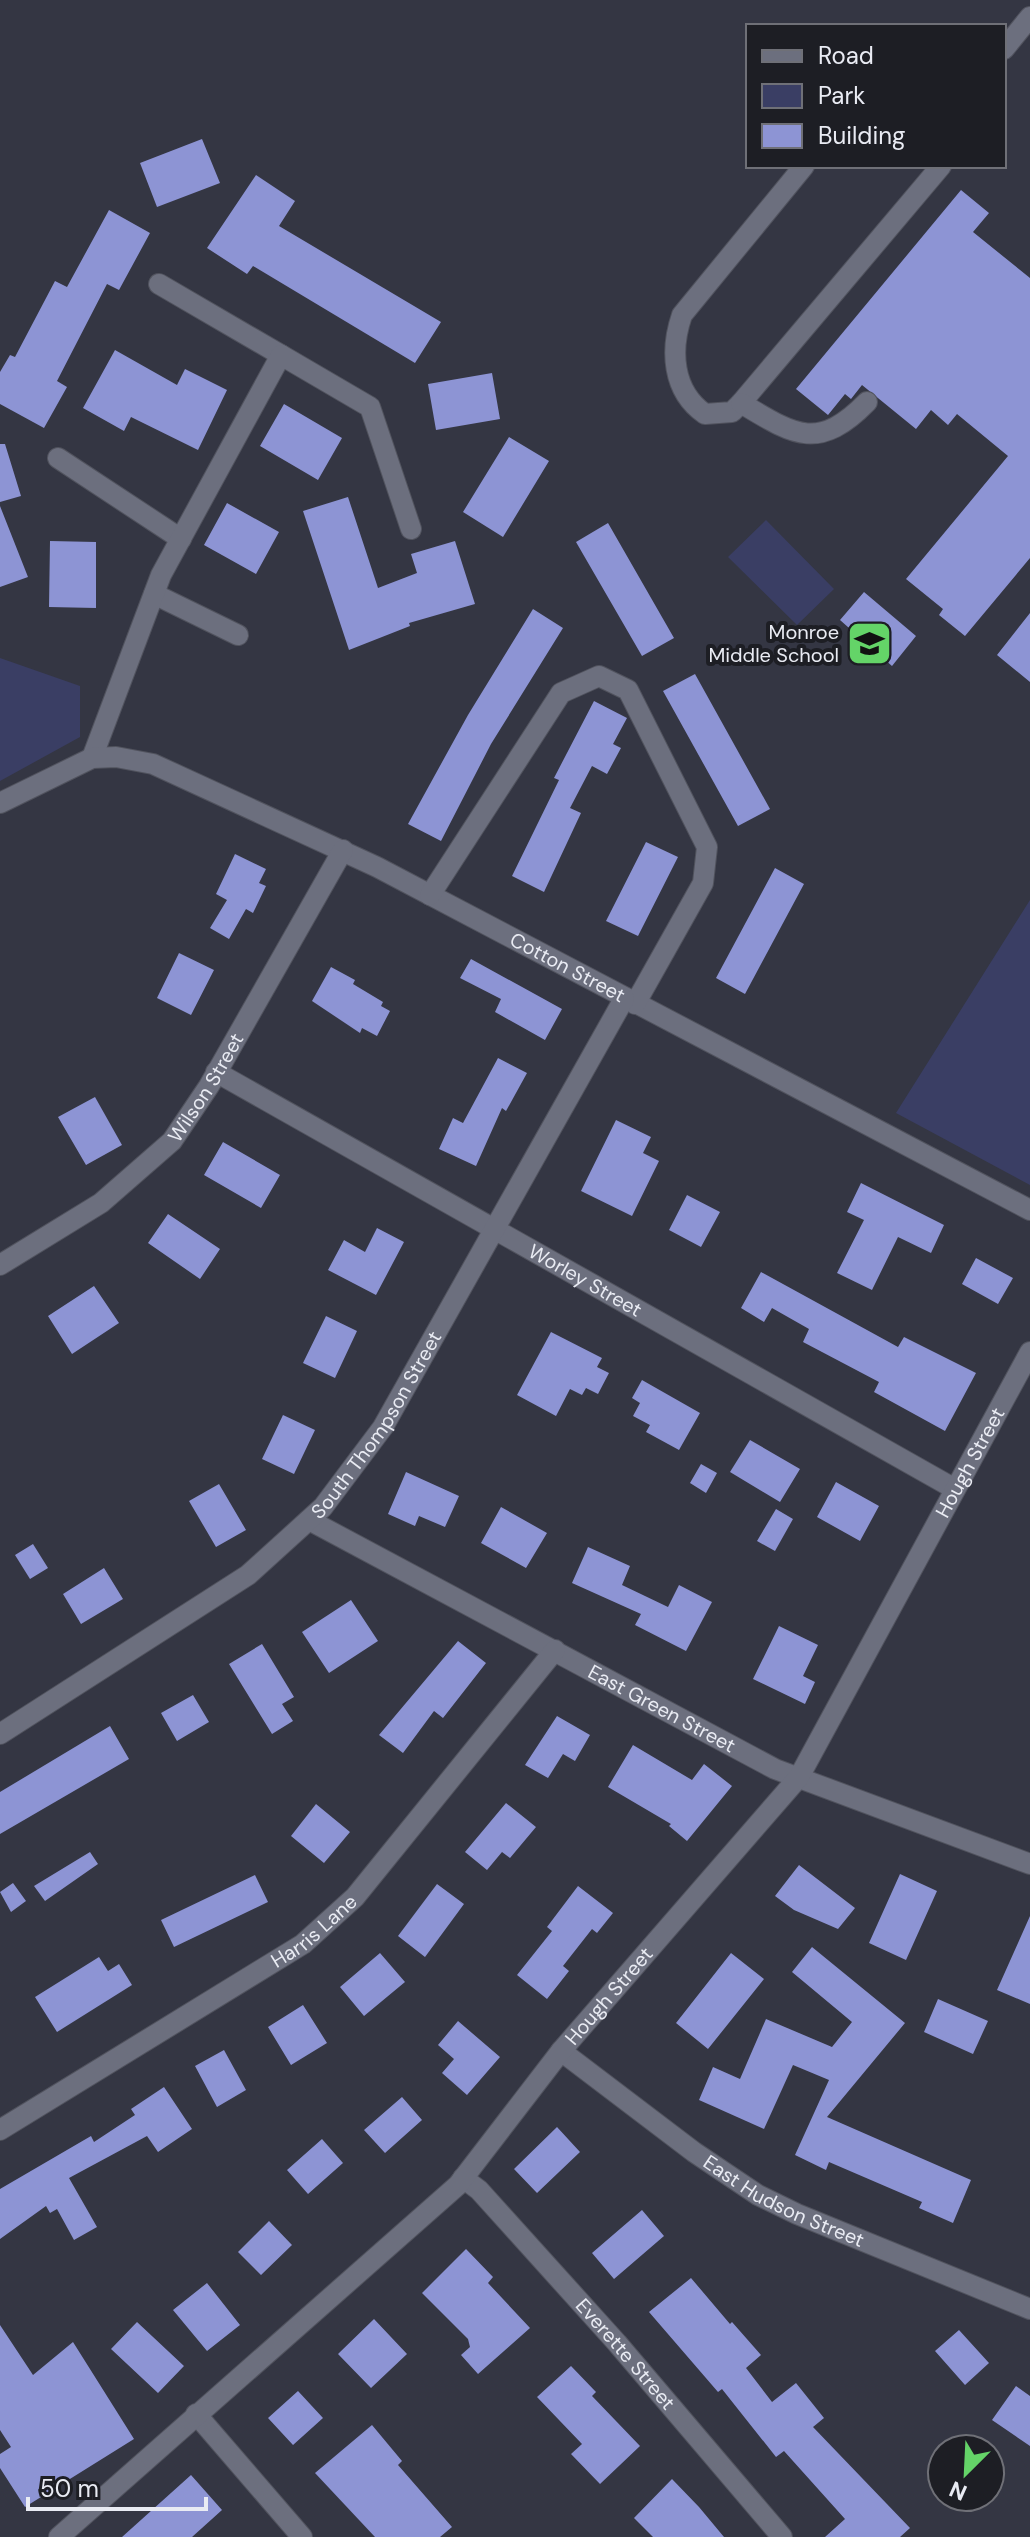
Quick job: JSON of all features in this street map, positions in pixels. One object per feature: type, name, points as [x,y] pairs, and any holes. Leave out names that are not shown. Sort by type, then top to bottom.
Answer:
[{"type":"street","points":[[1006,47],[1030,17]]},
{"type":"street","points":[[802,168],[682,315],[672,342],[681,387],[694,406],[705,414],[717,416],[732,412],[741,403],[939,168]]},
{"type":"street","points":[[159,284],[370,407],[411,529]]},
{"type":"street","points":[[0,803],[92,758],[154,594],[281,355]]},
{"type":"street","points":[[741,403],[781,427],[803,435],[823,434],[846,423],[867,402]]},
{"type":"street","points":[[58,458],[181,539]]},
{"type":"street","points":[[154,594],[238,635]]},
{"type":"street","name":"South Thompson Street","points":[[0,1734],[248,1575],[309,1520],[383,1427],[494,1229],[703,883],[707,847],[628,690],[599,676],[561,693],[430,895]]},
{"type":"street","name":"Cotton Street","points":[[92,758],[116,757],[153,764],[343,850],[1030,1210]]},
{"type":"street","name":"Wilson Street","points":[[0,1265],[101,1203],[172,1141],[216,1072],[343,850]]},
{"type":"street","name":"Worley Street","points":[[216,1072],[955,1489]]},
{"type":"street","name":"Hough Street","points":[[59,2537],[463,2178],[561,2051],[799,1777],[1030,1352]]},
{"type":"street","name":"East Green Street","points":[[309,1520],[775,1769],[1030,1864]]},
{"type":"street","name":"Harris Lane","points":[[0,2130],[303,1944],[355,1897],[555,1650]]},
{"type":"street","name":"East Hudson Street","points":[[561,2051],[694,2152],[758,2195],[797,2214],[1030,2309]]},
{"type":"street","name":"Everette Street","points":[[463,2178],[479,2190],[617,2343],[782,2537]]},
{"type":"street","points":[[196,2414],[302,2537]]},
{"type":"green space","points":[[766,520],[834,589],[797,625],[728,557]]},
{"type":"green space","points":[[0,658],[80,686],[80,737],[0,781]]},
{"type":"green space","points":[[1030,900],[1030,1185],[896,1113]]},
{"type":"building","points":[[202,139],[220,183],[157,207],[140,163]]},
{"type":"building","points":[[256,175],[295,201],[279,226],[441,322],[415,363],[253,266],[247,274],[207,248]]},
{"type":"building","points":[[961,190],[989,213],[973,232],[1030,278],[1030,558],[965,636],[939,615],[943,609],[906,579],[1008,456],[957,414],[948,425],[931,410],[916,429],[862,385],[851,399],[845,394],[828,415],[796,389]]},
{"type":"building","points":[[109,210],[150,233],[119,290],[107,284],[57,381],[67,387],[44,428],[0,404],[0,372],[10,355],[15,357],[55,281],[67,287]]},
{"type":"building","points":[[115,350],[177,385],[185,369],[227,390],[198,450],[131,417],[124,431],[83,408]]},
{"type":"building","points":[[492,373],[500,419],[436,430],[428,384]]},
{"type":"building","points":[[284,404],[342,438],[318,480],[260,446]]},
{"type":"building","points":[[509,437],[549,461],[503,537],[463,512]]},
{"type":"building","points":[[0,444],[5,444],[21,496],[0,502]]},
{"type":"building","points":[[348,497],[378,588],[417,573],[411,554],[455,541],[475,604],[409,623],[410,626],[349,650],[303,511]]},
{"type":"building","points":[[227,503],[279,532],[256,574],[204,545]]},
{"type":"building","points":[[0,506],[28,577],[0,587]]},
{"type":"building","points":[[608,523],[674,638],[642,656],[576,542]]},
{"type":"building","points":[[50,541],[96,542],[96,608],[49,607]]},
{"type":"building","points":[[864,592],[916,636],[892,666],[840,620]]},
{"type":"building","points":[[533,609],[563,628],[491,744],[441,841],[408,824],[468,715]]},
{"type":"building","points":[[1030,613],[1030,682],[997,655]]},
{"type":"building","points":[[695,674],[770,809],[738,826],[663,691]]},
{"type":"building","points":[[594,701],[627,718],[613,744],[621,748],[607,774],[592,766],[570,808],[581,813],[544,892],[512,876],[559,780],[554,778]]},
{"type":"building","points":[[646,842],[678,857],[638,936],[606,921]]},
{"type":"building","points":[[235,854],[266,869],[259,883],[266,886],[253,913],[246,909],[229,939],[210,928],[227,900],[216,894]]},
{"type":"building","points":[[775,868],[804,884],[745,994],[716,978]]},
{"type":"building","points":[[179,953],[214,970],[191,1015],[157,998]]},
{"type":"building","points":[[471,959],[562,1009],[545,1040],[495,1012],[501,999],[460,978]]},
{"type":"building","points":[[331,967],[355,980],[353,984],[383,1002],[381,1006],[390,1011],[377,1036],[362,1028],[360,1033],[312,1001]]},
{"type":"building","points":[[498,1058],[527,1073],[506,1111],[502,1108],[476,1166],[439,1149],[453,1118],[463,1123]]},
{"type":"building","points":[[95,1097],[122,1145],[86,1165],[58,1117]]},
{"type":"building","points":[[616,1120],[651,1137],[643,1153],[659,1161],[632,1216],[581,1191]]},
{"type":"building","points":[[223,1142],[280,1175],[261,1208],[204,1175]]},
{"type":"building","points":[[861,1183],[944,1225],[931,1253],[898,1237],[872,1290],[837,1273],[864,1220],[847,1212]]},
{"type":"building","points":[[687,1195],[720,1212],[701,1247],[669,1230]]},
{"type":"building","points":[[168,1214],[220,1249],[200,1279],[148,1243]]},
{"type":"building","points":[[377,1228],[404,1242],[376,1295],[328,1270],[344,1240],[365,1252]]},
{"type":"building","points":[[976,1258],[1013,1278],[998,1304],[962,1284]]},
{"type":"building","points":[[761,1272],[898,1347],[904,1337],[976,1373],[945,1431],[874,1392],[879,1382],[803,1342],[809,1329],[772,1308],[764,1322],[741,1308]]},
{"type":"building","points":[[94,1286],[119,1323],[72,1354],[48,1316]]},
{"type":"building","points":[[326,1316],[357,1331],[335,1378],[303,1363]]},
{"type":"building","points":[[551,1332],[602,1358],[597,1367],[609,1373],[598,1394],[586,1388],[582,1395],[570,1389],[556,1416],[517,1395]]},
{"type":"building","points":[[642,1380],[700,1413],[679,1450],[646,1432],[650,1425],[633,1416],[640,1403],[632,1398]]},
{"type":"building","points":[[283,1415],[315,1430],[294,1474],[262,1459]]},
{"type":"building","points":[[750,1440],[800,1469],[780,1502],[730,1472]]},
{"type":"building","points":[[701,1464],[717,1473],[706,1493],[690,1483]]},
{"type":"building","points":[[406,1472],[459,1496],[445,1527],[419,1516],[415,1526],[388,1514]]},
{"type":"building","points":[[836,1482],[879,1506],[860,1541],[817,1517]]},
{"type":"building","points":[[219,1484],[246,1530],[216,1547],[189,1501]]},
{"type":"building","points":[[501,1507],[547,1533],[526,1568],[481,1543]]},
{"type":"building","points":[[776,1509],[793,1519],[775,1551],[757,1541]]},
{"type":"building","points":[[33,1544],[48,1568],[30,1579],[15,1555]]},
{"type":"building","points":[[588,1547],[630,1566],[622,1585],[668,1607],[679,1585],[712,1602],[686,1651],[635,1625],[641,1614],[572,1583]]},
{"type":"building","points":[[104,1568],[123,1599],[81,1624],[63,1594]]},
{"type":"building","points":[[351,1600],[378,1641],[329,1673],[302,1632]]},
{"type":"building","points":[[779,1626],[818,1645],[803,1676],[815,1682],[805,1704],[753,1679]]},
{"type":"building","points":[[458,1641],[486,1663],[443,1718],[434,1711],[403,1753],[379,1735]]},
{"type":"building","points":[[262,1644],[294,1697],[282,1704],[293,1721],[272,1734],[229,1664]]},
{"type":"building","points":[[193,1695],[209,1722],[177,1741],[161,1713]]},
{"type":"building","points":[[557,1716],[590,1735],[575,1761],[563,1754],[548,1778],[525,1765]]},
{"type":"building","points":[[110,1726],[129,1759],[0,1834],[0,1792]]},
{"type":"building","points":[[633,1745],[692,1780],[704,1764],[732,1786],[687,1841],[669,1826],[671,1824],[608,1787]]},
{"type":"building","points":[[506,1803],[536,1827],[510,1858],[502,1852],[487,1870],[465,1852]]},
{"type":"building","points":[[316,1804],[350,1832],[324,1863],[291,1836]]},
{"type":"building","points":[[90,1852],[98,1864],[45,1901],[34,1886]]},
{"type":"building","points":[[799,1865],[855,1908],[838,1929],[794,1910],[775,1896]]},
{"type":"building","points":[[900,1874],[937,1891],[906,1960],[869,1943]]},
{"type":"building","points":[[255,1875],[268,1902],[174,1947],[161,1920]]},
{"type":"building","points":[[13,1883],[26,1901],[11,1912],[0,1892]]},
{"type":"building","points":[[437,1884],[464,1904],[425,1957],[398,1936]]},
{"type":"building","points":[[578,1886],[613,1913],[597,1933],[592,1929],[563,1966],[569,1971],[547,1999],[517,1975],[552,1931],[547,1927]]},
{"type":"building","points":[[1030,1916],[1030,2004],[997,1990]]},
{"type":"building","points":[[812,1947],[905,2023],[827,2117],[971,2180],[953,2223],[919,2208],[922,2202],[829,2162],[826,2170],[795,2155],[829,2080],[793,2065],[764,2129],[699,2100],[713,2067],[740,2079],[766,2019],[832,2047],[852,2022],[792,1972]]},
{"type":"building","points":[[380,1953],[405,1982],[364,2016],[340,1987]]},
{"type":"building","points":[[731,1953],[764,1979],[708,2049],[676,2023]]},
{"type":"building","points":[[99,1957],[108,1971],[119,1964],[132,1985],[57,2032],[35,1997]]},
{"type":"building","points":[[938,1999],[988,2021],[973,2054],[924,2032]]},
{"type":"building","points":[[303,2005],[327,2043],[291,2065],[268,2027]]},
{"type":"building","points":[[458,2021],[500,2057],[467,2095],[442,2073],[454,2059],[438,2045]]},
{"type":"building","points":[[224,2050],[246,2090],[217,2107],[195,2066]]},
{"type":"building","points":[[164,2087],[192,2129],[158,2152],[147,2136],[69,2178],[97,2227],[74,2240],[57,2209],[50,2213],[46,2206],[0,2239],[0,2189],[91,2136],[94,2142],[135,2115],[131,2109]]},
{"type":"building","points":[[402,2097],[422,2120],[385,2153],[364,2130]]},
{"type":"building","points":[[557,2127],[580,2152],[537,2193],[514,2169]]},
{"type":"building","points":[[322,2139],[343,2163],[308,2194],[287,2170]]},
{"type":"building","points":[[642,2210],[664,2236],[614,2279],[592,2253]]},
{"type":"building","points":[[269,2221],[292,2245],[261,2275],[238,2252]]},
{"type":"building","points":[[466,2249],[493,2277],[488,2283],[530,2328],[478,2374],[461,2355],[470,2347],[468,2339],[422,2293]]},
{"type":"building","points":[[691,2278],[761,2355],[746,2368],[772,2402],[796,2383],[824,2418],[813,2427],[910,2528],[900,2537],[825,2537],[845,2519],[784,2451],[776,2457],[722,2389],[718,2392],[649,2312]]},
{"type":"building","points":[[207,2283],[240,2325],[207,2351],[173,2310]]},
{"type":"building","points":[[374,2319],[407,2354],[371,2388],[338,2354]]},
{"type":"building","points":[[137,2322],[184,2366],[158,2393],[111,2349]]},
{"type":"building","points":[[0,2325],[33,2375],[73,2342],[134,2439],[25,2507],[0,2468],[0,2454],[11,2447],[0,2430]]},
{"type":"building","points":[[959,2330],[989,2363],[965,2385],[935,2351]]},
{"type":"building","points":[[571,2366],[596,2392],[592,2396],[640,2446],[600,2484],[571,2454],[582,2444],[537,2397]]},
{"type":"building","points":[[1016,2386],[1030,2396],[1030,2446],[992,2420]]},
{"type":"building","points":[[298,2391],[323,2418],[293,2445],[268,2418]]},
{"type":"building","points":[[372,2425],[402,2461],[398,2465],[452,2527],[440,2537],[375,2537],[315,2473]]},
{"type":"building","points":[[191,2475],[222,2510],[192,2537],[122,2537]]},
{"type":"building","points":[[672,2479],[724,2537],[653,2537],[634,2518]]},
{"type":"place","name":"Monroe Middle School","points":[[870,643]]}]
